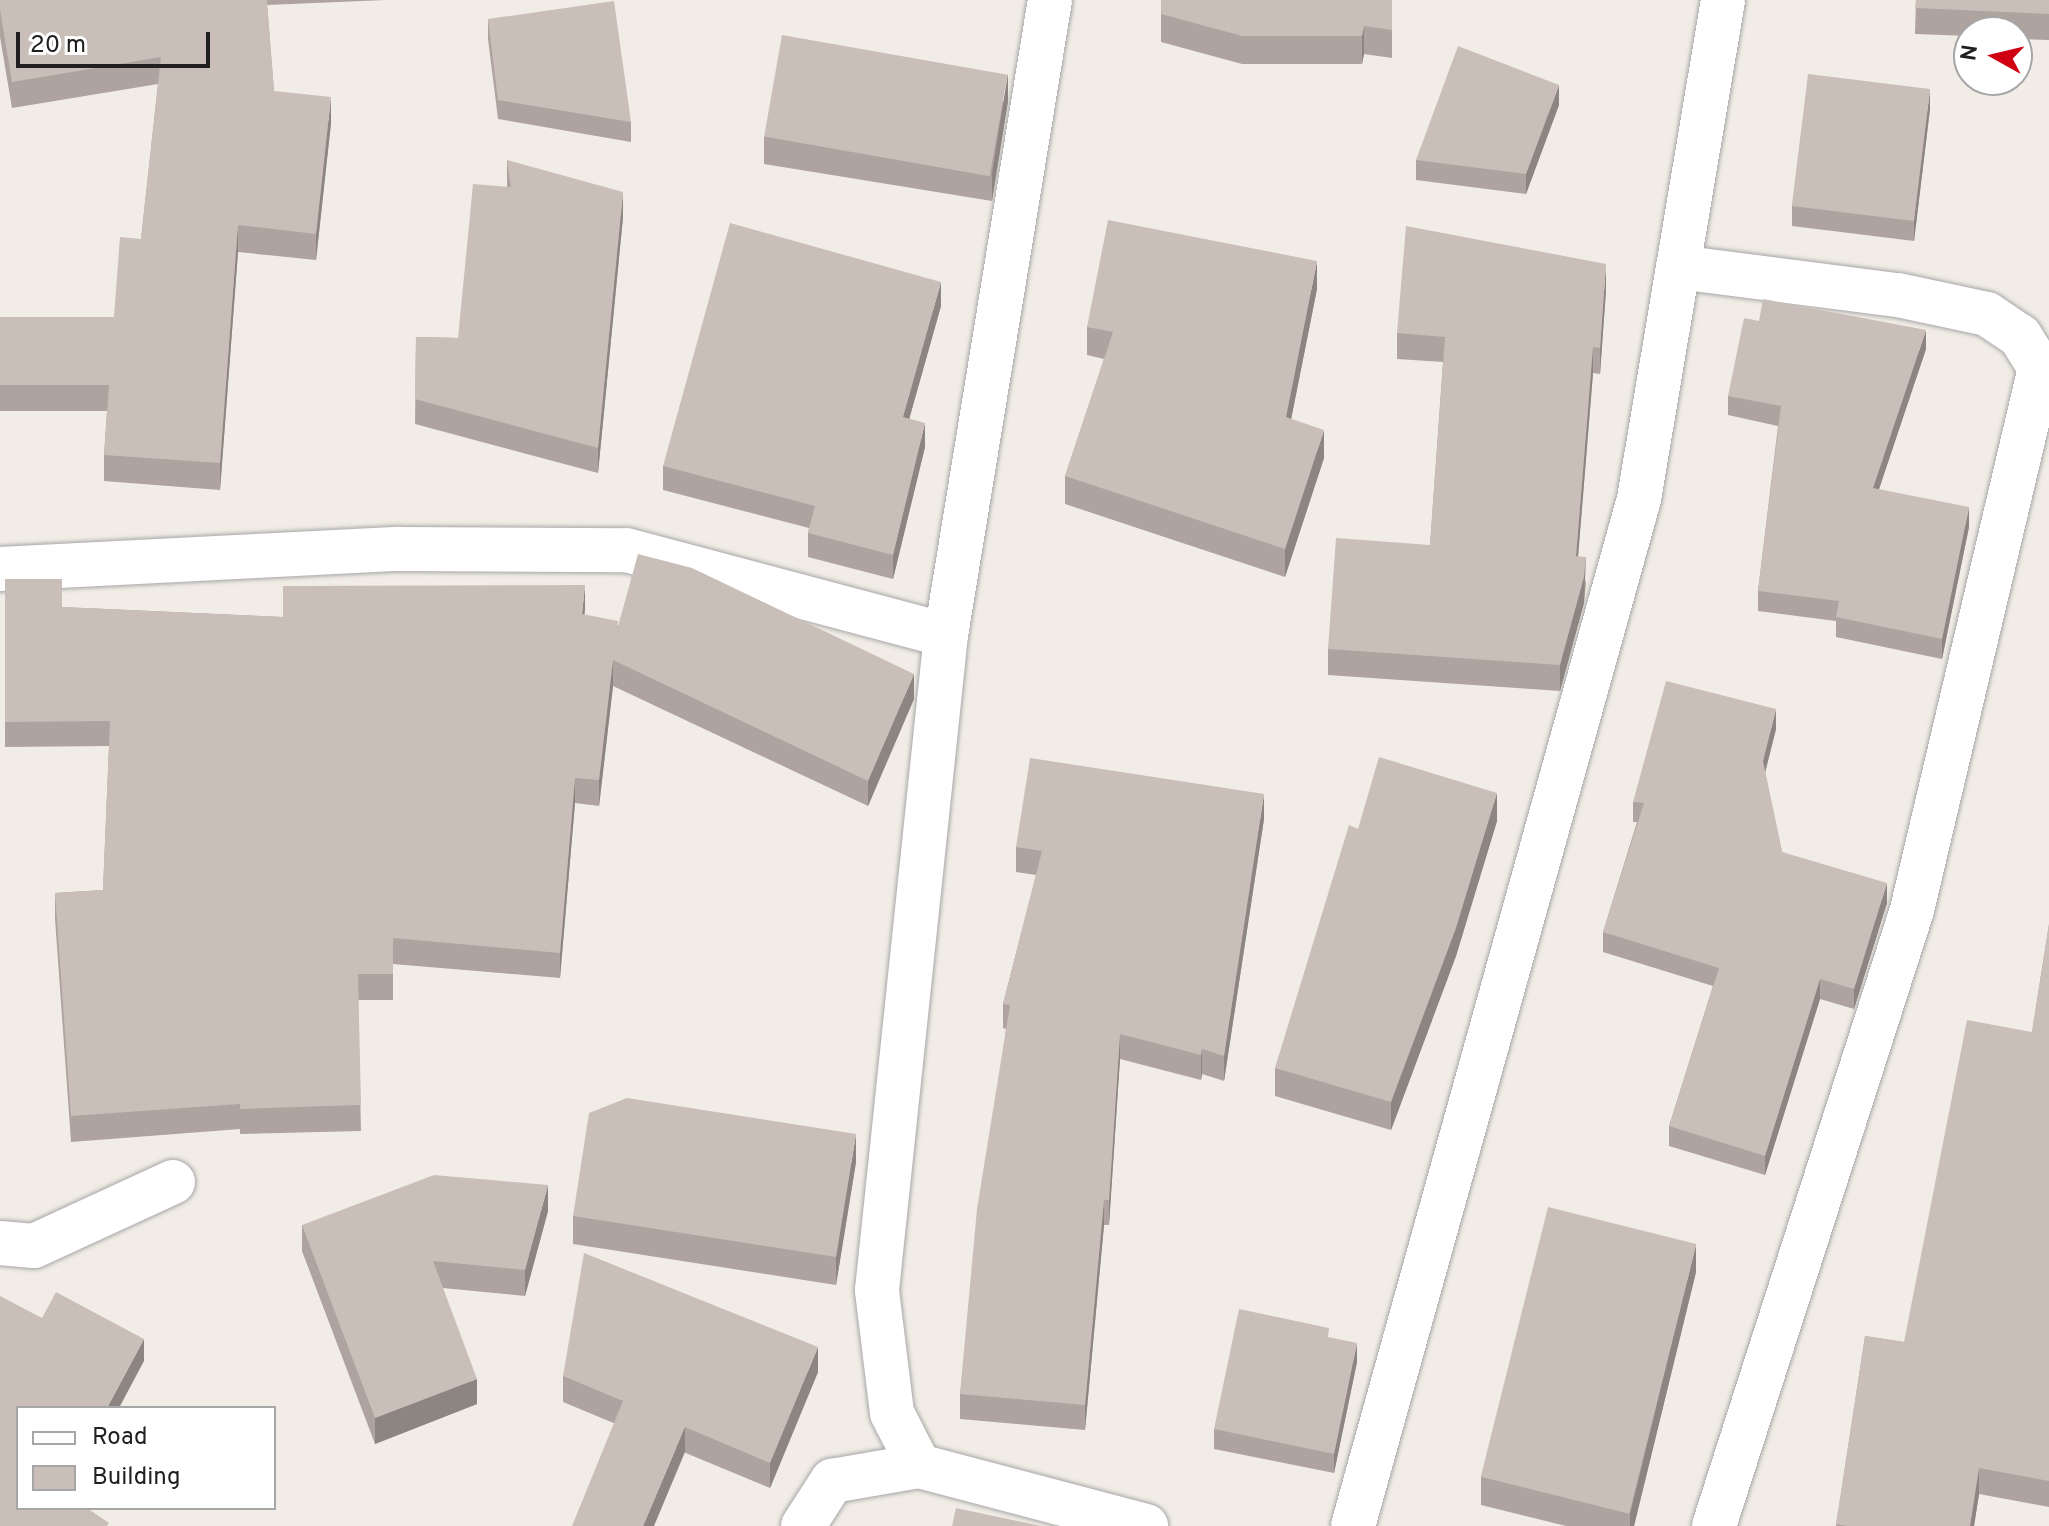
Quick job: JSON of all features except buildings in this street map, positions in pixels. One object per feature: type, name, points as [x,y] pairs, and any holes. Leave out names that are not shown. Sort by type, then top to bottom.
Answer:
[{"type":"street","points":[[919,1466],[892,1413],[877,1290],[946,635],[1050,0]]},
{"type":"street","points":[[1353,1526],[1639,499],[1723,0]]},
{"type":"street","points":[[1678,267],[1898,295],[1987,314],[2020,336],[2040,368],[1912,910],[1714,1526]]},
{"type":"street","points":[[0,569],[398,549],[626,550],[946,635]]},
{"type":"street","points":[[0,1243],[34,1246],[173,1182]]},
{"type":"street","points":[[803,1526],[832,1481],[919,1466],[1146,1526]]}]
